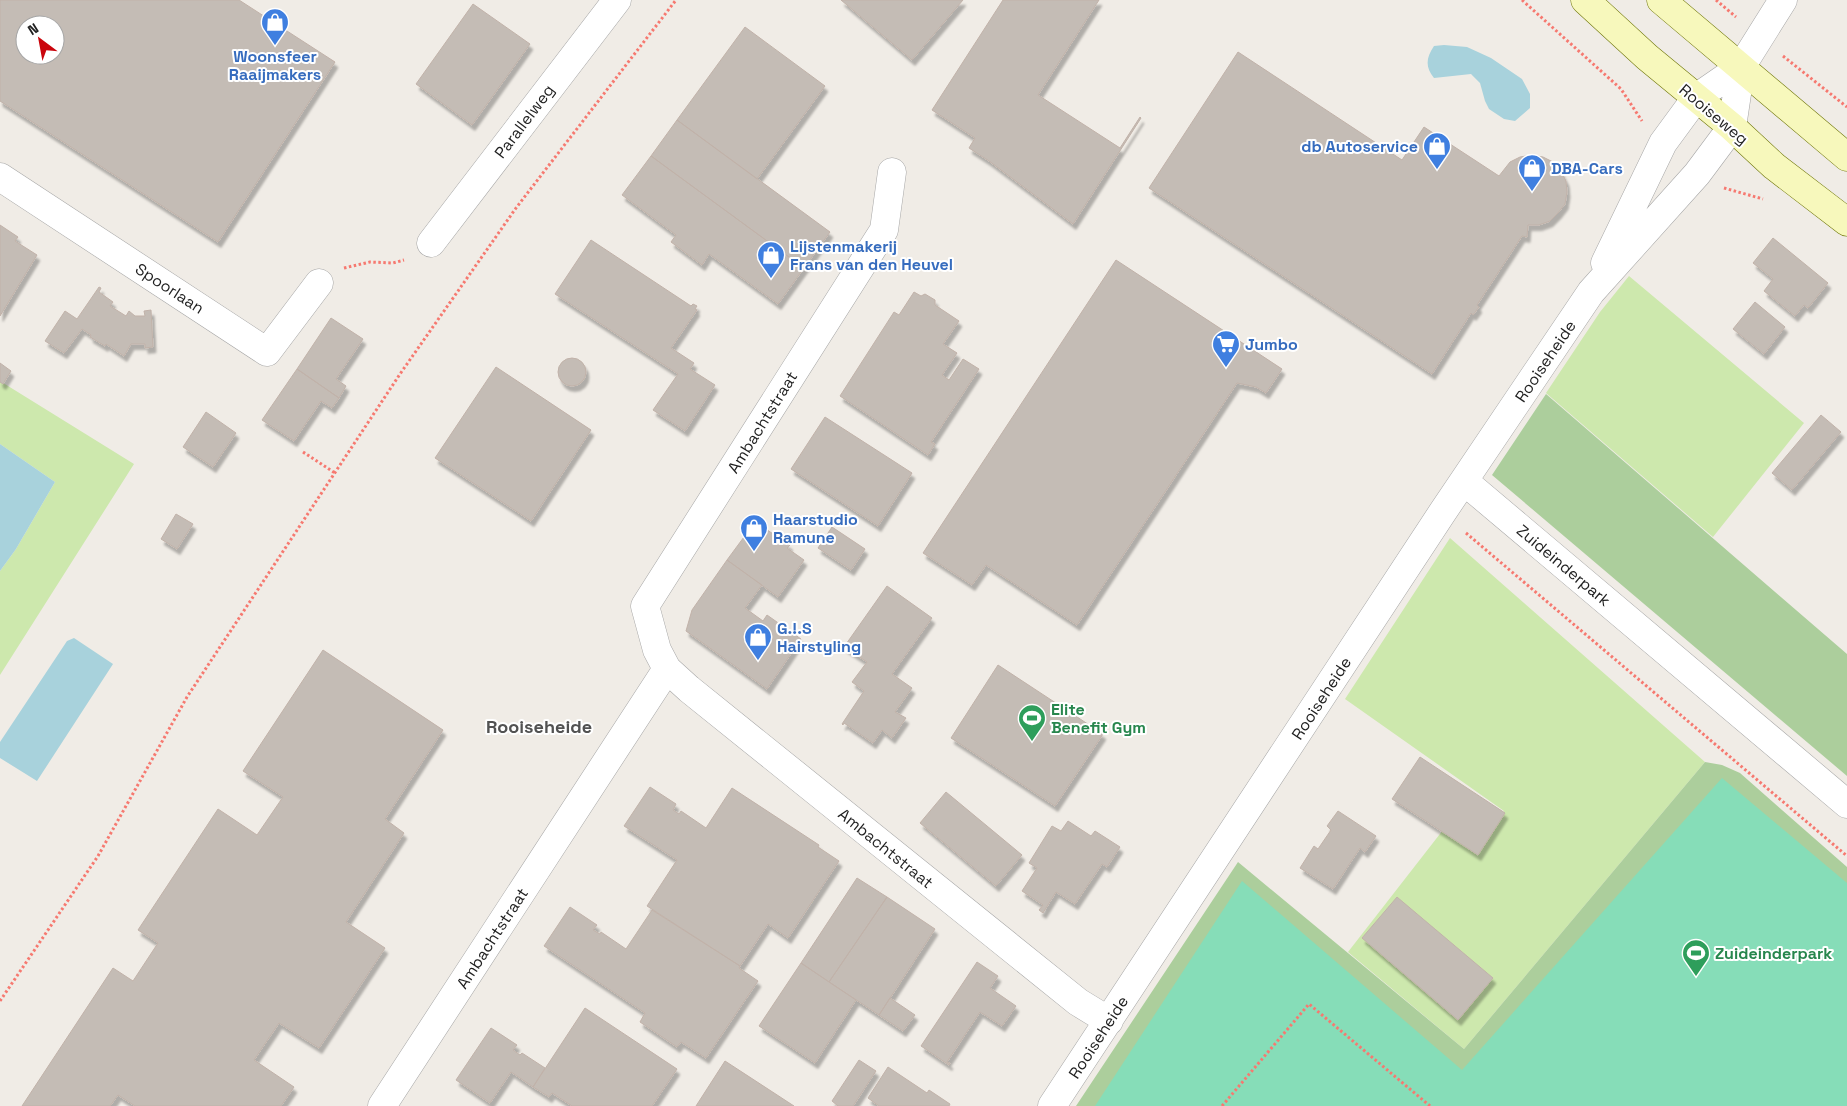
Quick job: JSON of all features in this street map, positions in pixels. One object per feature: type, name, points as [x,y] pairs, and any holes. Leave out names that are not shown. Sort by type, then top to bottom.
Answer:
[{"type":"main road","name":"Rooiseweg","points":[[1585,0],[1647,57],[1732,126],[1774,166],[1847,222]]},
{"type":"main road","points":[[1661,0],[1847,156]]},
{"type":"street","name":"Parallelweg","points":[[431,243],[616,0]]},
{"type":"street","points":[[1741,67],[1783,0]]},
{"type":"street","name":"Rooiseheide","points":[[1591,292],[1663,143],[1696,98],[1741,67]]},
{"type":"street","name":"Rooiseheide","points":[[1052,1106],[1442,513],[1591,292],[1697,174],[1732,126],[1741,67]]},
{"type":"street","name":"Ambachtstraat","points":[[892,172],[884,230],[645,606],[657,650],[667,669],[689,689],[1078,1002],[1108,1021]]},
{"type":"street","name":"Spoorlaan","points":[[0,177],[267,352],[320,283]]},
{"type":"street","name":"Zuideinderpark","points":[[1464,481],[1847,804]]},
{"type":"street","name":"Ambachtstraat","points":[[382,1106],[667,669]]},
{"type":"path","points":[[0,1001],[98,856],[192,689],[400,374],[516,208],[676,0]]},
{"type":"path","points":[[320,283],[330,271],[370,262],[393,263],[416,257],[431,243]]},
{"type":"path","points":[[303,452],[336,473]]},
{"type":"path","points":[[1442,513],[1847,856]]},
{"type":"path","points":[[1222,1106],[1309,1004],[1430,1106]]},
{"type":"green space","points":[[1629,276],[1804,423],[1713,537],[1546,393],[1600,312]]},
{"type":"green space","points":[[0,381],[134,464],[0,675],[0,571],[16,549],[55,482],[0,444]]},
{"type":"green space","points":[[1546,394],[1847,654],[1847,776],[1492,475]]},
{"type":"green space","points":[[1450,538],[1705,762],[1464,1049],[1348,952],[1443,830],[1475,853],[1504,811],[1345,699]]},
{"type":"green space","name":"Zuideinderpark","points":[[1705,762],[1722,765],[1740,773],[1847,867],[1847,919],[1499,1091],[1127,1106],[1076,1106],[1238,862],[1464,1049]]},
{"type":"green space","name":"Zuideinderpark","points":[[1722,778],[1847,883],[1847,1106],[1095,1106],[1242,881],[1462,1070]]},
{"type":"water","points":[[1434,46],[1467,47],[1491,58],[1522,79],[1530,94],[1530,108],[1515,121],[1504,119],[1489,109],[1480,83],[1471,74],[1434,78],[1429,70],[1428,58]]},
{"type":"water","points":[[0,444],[55,482],[16,549],[0,571]]},
{"type":"water","points":[[74,638],[113,664],[37,781],[0,758],[0,742],[67,641]]},
{"type":"building","points":[[0,0],[239,0],[335,62],[218,242],[0,101]]},
{"type":"building","points":[[841,0],[963,0],[912,60]]},
{"type":"building","points":[[1003,0],[1099,0],[1038,95],[1120,148],[1141,118],[1073,224],[969,148],[975,138],[932,110]]},
{"type":"building","points":[[473,4],[530,44],[472,125],[416,84]]},
{"type":"building","points":[[745,27],[825,86],[757,179],[677,120]]},
{"type":"building","points":[[1238,52],[1402,160],[1424,127],[1499,176],[1510,162],[1520,157],[1532,155],[1543,157],[1553,162],[1561,171],[1566,181],[1565,204],[1550,221],[1539,225],[1528,225],[1527,237],[1522,236],[1477,305],[1479,307],[1473,315],[1471,313],[1432,374],[1149,188]]},
{"type":"building","points":[[677,120],[830,232],[804,268],[651,156]]},
{"type":"building","points":[[651,156],[804,268],[778,304],[709,254],[702,265],[671,242],[676,235],[622,195]]},
{"type":"building","points":[[0,225],[18,237],[15,241],[37,255],[0,316]]},
{"type":"building","points":[[1773,238],[1828,283],[1808,308],[1804,305],[1795,316],[1764,291],[1773,279],[1753,263]]},
{"type":"building","points":[[591,240],[691,306],[693,304],[697,306],[695,309],[697,310],[671,348],[694,363],[690,369],[715,385],[685,431],[653,410],[678,374],[555,294]]},
{"type":"building","points":[[1116,260],[1282,369],[1266,393],[1256,387],[1237,383],[1077,625],[986,565],[972,585],[923,553]]},
{"type":"building","points":[[99,287],[101,288],[99,292],[113,302],[110,306],[126,316],[129,311],[135,316],[145,316],[144,311],[151,310],[153,347],[145,348],[145,344],[131,344],[124,356],[106,344],[105,346],[90,337],[91,335],[82,329],[64,353],[45,341],[65,311],[77,319]]},
{"type":"building","points":[[914,292],[921,296],[925,294],[935,300],[935,305],[959,321],[943,344],[957,353],[942,375],[949,380],[963,359],[979,369],[931,442],[935,444],[928,455],[840,396],[894,312],[899,315]]},
{"type":"building","points":[[1755,302],[1785,327],[1764,354],[1733,329]]},
{"type":"building","points":[[331,318],[363,339],[336,379],[346,386],[339,398],[297,369]]},
{"type":"building","points":[[572,358],[582,362],[586,372],[582,382],[572,386],[562,382],[558,372],[562,362]]},
{"type":"building","points":[[0,363],[11,371],[3,384],[0,382]]},
{"type":"building","points":[[496,367],[591,430],[531,521],[435,458]]},
{"type":"building","points":[[297,369],[339,398],[332,408],[321,401],[294,441],[262,420]]},
{"type":"building","points":[[206,412],[236,433],[213,467],[183,447]]},
{"type":"building","points":[[1821,415],[1841,432],[1792,490],[1772,473]]},
{"type":"building","points":[[825,417],[912,473],[878,526],[791,469]]},
{"type":"building","points":[[176,514],[193,524],[177,549],[161,539]]},
{"type":"building","points":[[755,522],[790,545],[787,548],[804,560],[778,597],[727,560]]},
{"type":"building","points":[[832,527],[865,549],[851,570],[818,548]]},
{"type":"building","points":[[727,560],[762,585],[745,608],[763,621],[767,615],[801,639],[767,689],[686,631],[692,610]]},
{"type":"building","points":[[887,586],[932,618],[892,674],[912,688],[895,712],[906,718],[892,738],[882,730],[873,743],[844,723],[842,724],[864,691],[852,682],[867,662],[844,647]]},
{"type":"building","points":[[323,650],[443,730],[385,819],[404,833],[346,922],[385,948],[319,1048],[279,1023],[254,1060],[294,1087],[281,1106],[135,1106],[118,1095],[110,1106],[22,1106],[113,968],[133,981],[158,943],[138,930],[218,809],[257,835],[283,797],[243,771]]},
{"type":"building","points":[[998,665],[1103,734],[1055,806],[951,738]]},
{"type":"building","points":[[1420,757],[1505,813],[1478,855],[1392,799]]},
{"type":"building","points":[[650,787],[676,804],[673,810],[679,814],[681,811],[706,828],[732,788],[819,845],[818,847],[839,861],[788,938],[768,924],[740,966],[647,906],[677,860],[624,826]]},
{"type":"building","points":[[946,792],[1022,855],[996,886],[920,823]]},
{"type":"building","points":[[1338,811],[1376,836],[1365,852],[1360,848],[1333,889],[1300,868],[1314,846],[1318,849],[1331,830],[1327,826]]},
{"type":"building","points":[[1068,821],[1091,836],[1095,831],[1120,847],[1107,867],[1102,864],[1075,904],[1056,892],[1043,913],[1039,910],[1043,905],[1022,891],[1037,868],[1029,863],[1052,826],[1061,831]]},
{"type":"building","points":[[857,878],[887,897],[829,982],[801,963]]},
{"type":"building","points":[[887,897],[935,929],[879,1015],[829,982]]},
{"type":"building","points":[[1397,897],[1493,978],[1458,1020],[1362,938]]},
{"type":"building","points":[[570,907],[597,925],[593,930],[600,934],[601,932],[626,949],[652,910],[740,966],[739,968],[758,981],[706,1058],[681,1042],[677,1047],[640,1022],[645,1013],[544,946]]},
{"type":"building","points":[[977,962],[998,976],[990,988],[1016,1006],[1002,1026],[980,1012],[947,1062],[950,1063],[949,1065],[921,1046]]},
{"type":"building","points":[[801,963],[856,1000],[815,1063],[759,1026]]},
{"type":"building","points":[[890,998],[915,1015],[903,1031],[879,1015]]},
{"type":"building","points":[[585,1008],[677,1069],[652,1106],[572,1106],[552,1093],[549,1097],[533,1087]]},
{"type":"building","points":[[491,1028],[517,1045],[513,1050],[520,1055],[522,1053],[545,1068],[533,1087],[511,1072],[490,1103],[456,1080]]},
{"type":"building","points":[[859,1060],[876,1071],[853,1106],[838,1106],[832,1101]]},
{"type":"building","points":[[725,1061],[794,1106],[696,1106]]},
{"type":"building","points":[[888,1067],[927,1093],[929,1090],[950,1104],[949,1106],[879,1106],[868,1098]]},
{"type":"place","name":"Woonsfeer Raaijmakers","points":[[275,46]]},
{"type":"place","name":"db Autoservice","points":[[1437,170]]},
{"type":"place","name":"DBA-Cars","points":[[1532,192]]},
{"type":"place","name":"Lijstenmakerij Frans van den Heuvel","points":[[771,279]]},
{"type":"place","name":"Jumbo","points":[[1226,368]]},
{"type":"place","name":"Haarstudio Ramune","points":[[754,552]]},
{"type":"place","name":"G.!.S Hairstyling","points":[[758,661]]},
{"type":"place","name":"Elite Benefit Gym","points":[[1032,742]]},
{"type":"place","name":"Zuideinderpark","points":[[1696,977]]},
{"type":"district","name":"Rooiseheide","points":[[539,727]]}]
